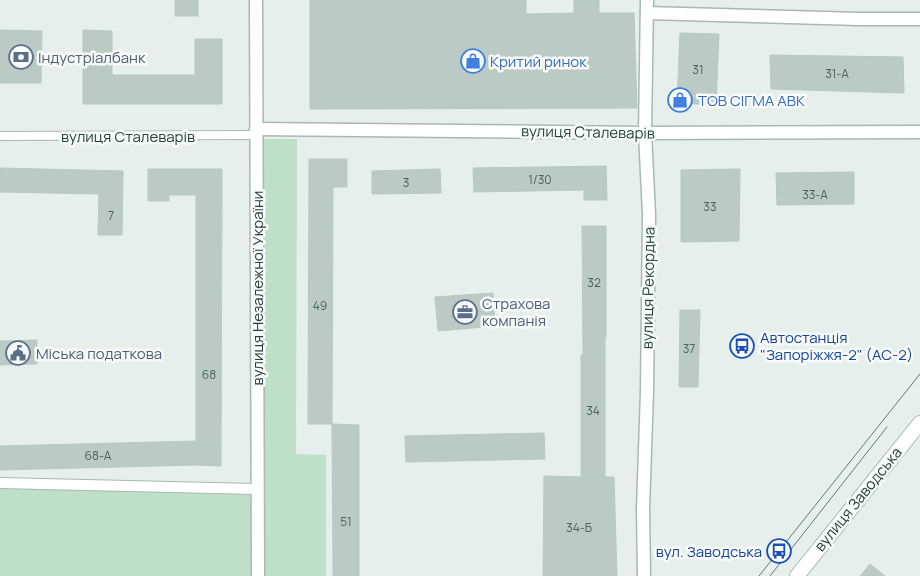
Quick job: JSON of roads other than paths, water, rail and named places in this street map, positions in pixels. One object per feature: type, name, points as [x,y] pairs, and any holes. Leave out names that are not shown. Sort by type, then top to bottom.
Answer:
[{"type":"main road","name":"вулиця Заводська","points":[[797,576],[920,422]]},
{"type":"street","name":"вулиця Незалежної України","points":[[256,0],[258,576]]},
{"type":"street","points":[[647,6],[859,19],[920,19]]},
{"type":"street","name":"вулиця Рекордна","points":[[644,576],[643,508],[647,392],[648,214],[645,133],[647,6]]},
{"type":"street","name":"вулиця Сталеварів","points":[[0,136],[256,132],[920,132]]},
{"type":"street","points":[[0,483],[258,489]]},
{"type":"tram line","points":[[759,576],[920,374]]},
{"type":"tram line","points":[[770,576],[887,427]]},
{"type":"place","name":"Індустріалбанк","points":[[21,57]]},
{"type":"place","name":"Критий ринок","points":[[473,61]]},
{"type":"place","name":"ТОВ СІГМА АВК","points":[[680,100]]},
{"type":"place","name":"Страхова компанія","points":[[465,312]]},
{"type":"place","name":"Автостанція \"Запоріжжя-2\" (АС-2)","points":[[742,346]]},
{"type":"place","name":"Міська податкова","points":[[18,353]]},
{"type":"place","name":"вул. Заводська","points":[[779,551]]}]
